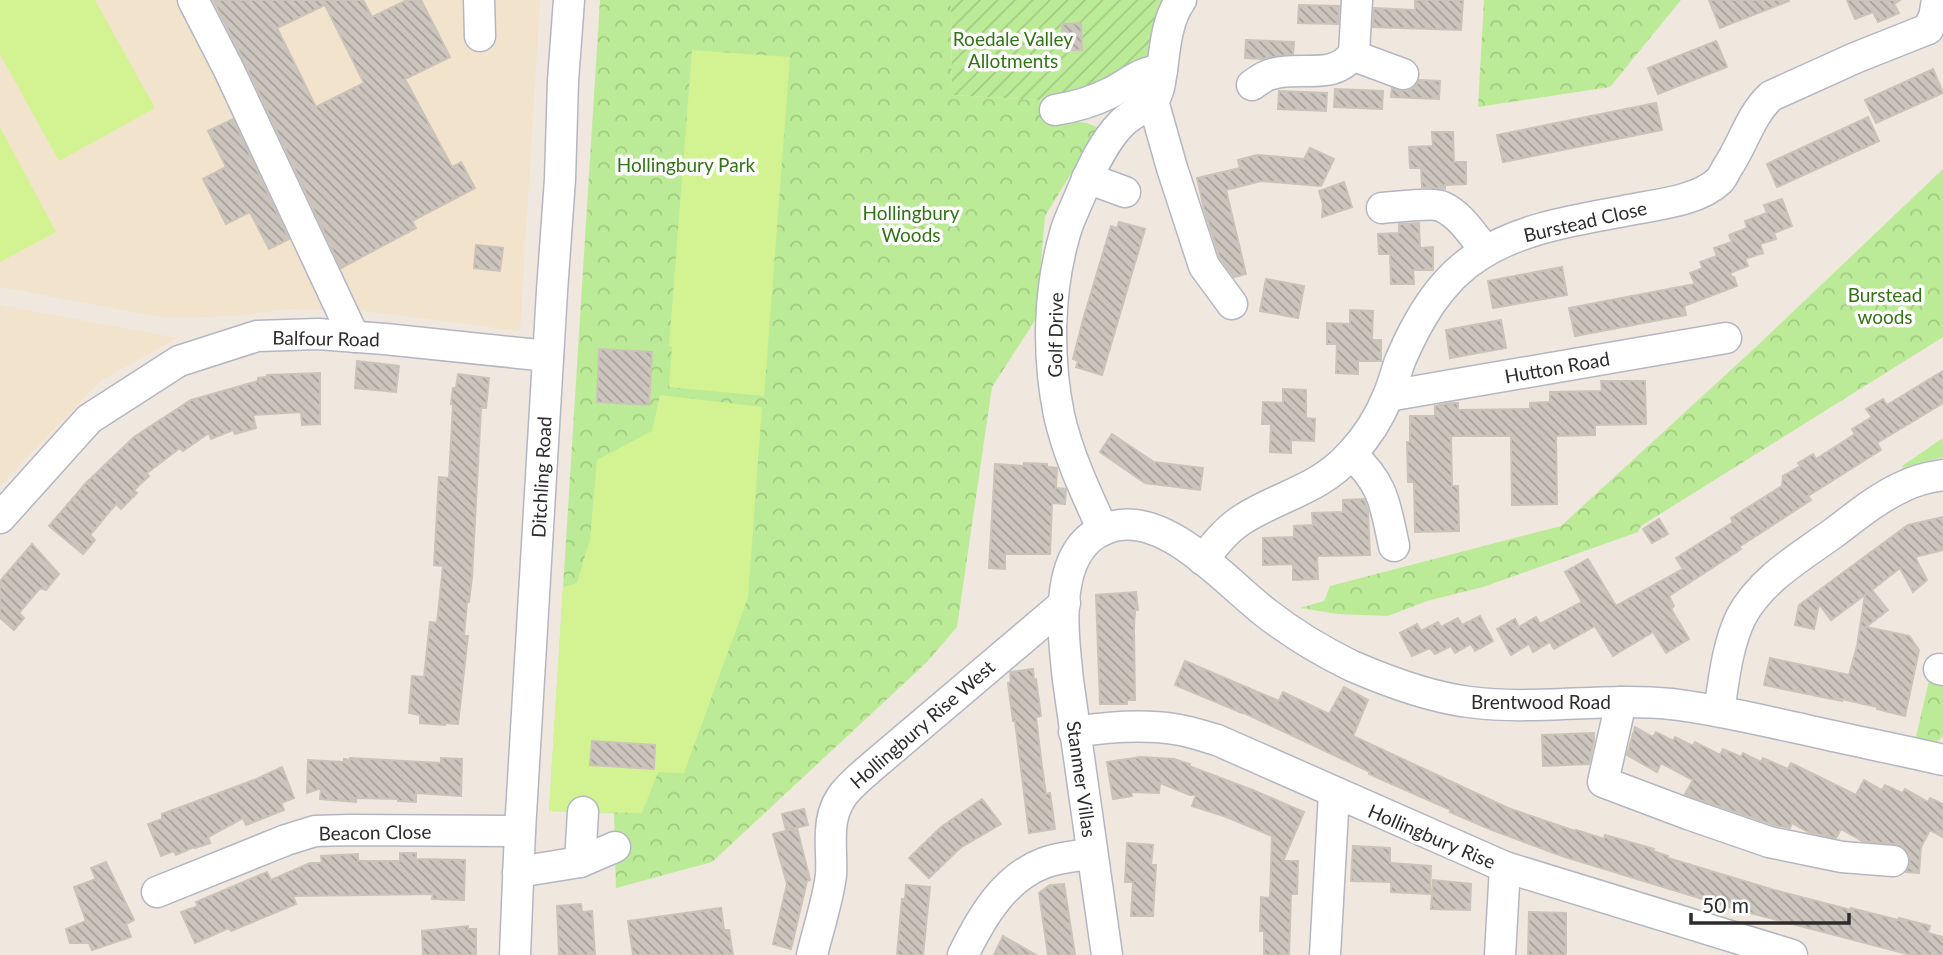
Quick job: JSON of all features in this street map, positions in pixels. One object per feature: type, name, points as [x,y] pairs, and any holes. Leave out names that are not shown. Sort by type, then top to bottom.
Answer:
[{"type":"street","points":[[193,0],[355,337]]},
{"type":"street","points":[[479,0],[480,36]]},
{"type":"street","name":"Ditchling Road","points":[[515,955],[569,0]]},
{"type":"street","points":[[1181,0],[1168,32],[1160,88],[1153,102],[1204,266],[1232,304]]},
{"type":"street","points":[[1252,85],[1269,74],[1329,70],[1348,62],[1354,53],[1357,0]]},
{"type":"street","points":[[1935,34],[1937,0]]},
{"type":"street","name":"Burstead Close","points":[[1203,560],[1221,537],[1238,523],[1317,483],[1351,454],[1379,415],[1422,315],[1460,270],[1486,251],[1519,236],[1562,223],[1672,202],[1698,194],[1719,181],[1733,160],[1754,117],[1771,96],[1855,58],[1935,34]]},
{"type":"street","points":[[1354,53],[1357,57],[1403,74]]},
{"type":"street","points":[[1055,110],[1094,100],[1142,74],[1161,70]]},
{"type":"street","name":"Golf Drive","points":[[1103,530],[1069,452],[1060,418],[1053,381],[1051,336],[1055,287],[1066,229],[1087,177],[1101,151],[1125,120],[1153,102]]},
{"type":"street","points":[[1087,177],[1125,192]]},
{"type":"street","points":[[1382,208],[1433,205],[1443,207],[1464,224],[1486,251]]},
{"type":"street","name":"Balfour Road","points":[[0,518],[89,419],[179,361],[257,336],[318,334],[548,356]]},
{"type":"street","name":"Hutton Road","points":[[1388,396],[1726,338]]},
{"type":"street","points":[[1351,454],[1367,469],[1383,496],[1394,545]]},
{"type":"street","points":[[1719,711],[1734,634],[1746,609],[1759,592],[1791,563],[1885,496],[1912,482],[1943,475]]},
{"type":"street","name":"Brentwood Road","points":[[1103,530],[1116,525],[1140,525],[1173,539],[1290,631],[1319,649],[1385,680],[1427,693],[1471,702],[1511,704],[1671,704],[1719,711],[1943,760]]},
{"type":"street","points":[[1065,603],[1071,563],[1087,540],[1103,530]]},
{"type":"street","name":"Stanmer Villas","points":[[1065,603],[1064,641],[1074,732],[1107,955]]},
{"type":"street","name":"Hollingbury Rise West","points":[[812,955],[831,876],[832,816],[838,801],[846,790],[874,765],[1065,603]]},
{"type":"street","points":[[1621,702],[1603,782],[1769,842],[1842,857],[1892,861]]},
{"type":"street","name":"Hollingbury Rise","points":[[1074,732],[1125,726],[1175,729],[1217,740],[1505,867],[1783,954]]},
{"type":"street","points":[[1325,955],[1334,793]]},
{"type":"street","points":[[580,862],[583,813]]},
{"type":"street","name":"Beacon Close","points":[[154,894],[286,839],[315,831],[520,831]]},
{"type":"street","points":[[518,872],[580,862],[615,847]]},
{"type":"street","points":[[963,955],[1003,890],[1017,878],[1047,861],[1092,854]]},
{"type":"street","points":[[1500,955],[1505,867]]},
{"type":"shaded area","points":[[0,0],[540,0],[520,331],[357,310],[285,309],[239,316],[165,318],[0,287]]},
{"type":"shaded area","points":[[0,305],[177,338],[100,381],[0,486]]},
{"type":"green space","points":[[0,0],[95,0],[155,108],[59,161],[0,54]]},
{"type":"green space","points":[[600,0],[951,0],[952,95],[1040,100],[1056,119],[1087,123],[1099,128],[1045,216],[1036,319],[992,387],[957,627],[927,662],[712,862],[616,888],[614,813],[549,811]]},
{"type":"green space","name":"Roedale Valley Allotments","points":[[951,0],[1170,0],[1149,55],[1098,82],[1040,100],[952,95]]},
{"type":"green space","points":[[1484,0],[1681,0],[1610,87],[1478,107]]},
{"type":"green space","name":"Hollingbury Park","points":[[692,50],[790,57],[764,396],[669,387],[672,347],[669,346]]},
{"type":"green space","points":[[0,127],[56,232],[0,262]]},
{"type":"green space","name":"Burstead woods","points":[[1943,169],[1943,337],[1641,526],[1638,532],[1483,587],[1427,601],[1388,616],[1338,614],[1300,608],[1324,601],[1330,586],[1561,526],[1757,346]]},
{"type":"green space","points":[[660,395],[762,407],[748,597],[684,773],[658,772],[642,813],[549,811],[563,587],[577,583],[590,539],[597,460],[652,431]]},
{"type":"green space","points":[[1943,438],[1943,457],[1903,468],[1902,466]]},
{"type":"green space","points":[[1930,676],[1943,679],[1943,736],[1937,742],[1916,737]]},
{"type":"building","points":[[213,0],[363,0],[372,17],[407,0],[421,0],[450,57],[405,79],[452,167],[461,162],[475,188],[412,221],[416,228],[341,268]],"holes":[[[325,5],[364,83],[316,107],[277,28]]]},
{"type":"building","points":[[1415,0],[1463,0],[1461,30],[1373,27],[1374,8],[1415,10]]},
{"type":"building","points":[[1709,0],[1788,0],[1789,1],[1720,28]]},
{"type":"building","points":[[1847,0],[1900,0],[1894,4],[1899,13],[1878,22],[1873,12],[1855,19]]},
{"type":"building","points":[[1299,5],[1339,6],[1338,24],[1298,23]]},
{"type":"building","points":[[1081,23],[1082,50],[1063,50],[1062,24]]},
{"type":"building","points":[[1246,40],[1294,42],[1293,54],[1261,59],[1245,58]]},
{"type":"building","points":[[1716,41],[1727,67],[1658,94],[1648,68]]},
{"type":"building","points":[[1933,69],[1943,93],[1876,123],[1865,100]]},
{"type":"building","points":[[1419,80],[1440,81],[1439,99],[1391,97],[1392,88],[1407,91],[1415,87]]},
{"type":"building","points":[[1335,89],[1383,91],[1382,109],[1334,107]]},
{"type":"building","points":[[1279,91],[1327,93],[1326,111],[1278,109]]},
{"type":"building","points":[[1656,103],[1662,130],[1503,162],[1497,135]]},
{"type":"building","points":[[1868,117],[1879,141],[1777,187],[1767,164]]},
{"type":"building","points":[[233,119],[289,239],[269,249],[250,212],[226,224],[203,179],[226,167],[208,131]]},
{"type":"building","points":[[1432,132],[1453,132],[1454,162],[1466,162],[1466,184],[1445,185],[1445,189],[1422,187],[1421,168],[1410,168],[1409,147],[1433,146]]},
{"type":"building","points":[[1310,148],[1334,159],[1321,186],[1261,181],[1226,190],[1246,274],[1234,277],[1220,258],[1197,178],[1240,168],[1238,160],[1257,155],[1304,159]]},
{"type":"building","points":[[1344,182],[1352,207],[1322,217],[1323,204],[1319,191]]},
{"type":"building","points":[[1782,199],[1792,226],[1774,233],[1776,239],[1760,244],[1763,253],[1745,259],[1748,266],[1730,273],[1737,286],[1684,306],[1686,315],[1575,336],[1569,308],[1695,284],[1690,273],[1703,268],[1700,262],[1717,256],[1714,248],[1732,242],[1729,235],[1747,228],[1745,221],[1767,213],[1764,205]]},
{"type":"building","points":[[1119,222],[1145,229],[1102,375],[1076,367],[1078,361],[1073,359],[1111,226],[1117,228]]},
{"type":"building","points":[[1419,223],[1420,248],[1433,247],[1433,270],[1413,270],[1414,284],[1391,284],[1390,254],[1379,254],[1378,234],[1399,233],[1399,224]]},
{"type":"building","points":[[476,245],[503,248],[500,271],[474,268]]},
{"type":"building","points":[[1562,267],[1567,295],[1493,308],[1488,281]]},
{"type":"building","points":[[1266,279],[1304,286],[1298,318],[1260,311]]},
{"type":"building","points":[[1350,310],[1373,311],[1372,340],[1381,340],[1381,361],[1358,361],[1358,374],[1336,373],[1337,344],[1327,344],[1327,323],[1350,324]]},
{"type":"building","points":[[1501,320],[1506,348],[1450,358],[1446,330]]},
{"type":"building","points":[[599,349],[652,352],[649,405],[597,402]]},
{"type":"building","points":[[357,361],[399,366],[396,392],[355,388]]},
{"type":"building","points":[[1943,371],[1943,403],[1877,443],[1881,450],[1808,496],[1811,500],[1669,596],[1674,606],[1671,609],[1689,639],[1666,653],[1653,632],[1613,656],[1595,626],[1554,649],[1550,642],[1533,652],[1529,644],[1511,655],[1497,629],[1515,619],[1519,627],[1536,617],[1540,624],[1582,602],[1565,572],[1588,559],[1616,606],[1683,569],[1676,558],[1733,522],[1731,518],[1782,486],[1783,476],[1800,466],[1798,463],[1813,454],[1816,459],[1855,434],[1852,429],[1872,417],[1866,409],[1883,399],[1887,405]]},
{"type":"building","points":[[320,373],[320,424],[302,425],[301,412],[253,415],[256,428],[235,434],[233,430],[211,439],[209,433],[183,451],[180,448],[147,473],[149,476],[134,490],[137,493],[121,509],[116,504],[90,535],[95,540],[83,554],[49,526],[86,483],[134,437],[191,400],[258,381],[258,378],[267,375]]},
{"type":"building","points":[[458,374],[489,378],[486,408],[481,408],[472,577],[464,636],[468,636],[458,724],[445,725],[420,723],[420,715],[409,713],[412,676],[424,677],[430,622],[437,623],[443,566],[434,565],[439,477],[449,478],[451,404]]},
{"type":"building","points":[[1601,381],[1645,381],[1646,424],[1595,425],[1595,435],[1556,436],[1557,504],[1512,505],[1511,436],[1451,436],[1452,486],[1458,486],[1459,531],[1415,532],[1414,482],[1408,482],[1407,442],[1410,442],[1410,416],[1435,416],[1435,406],[1451,403],[1458,403],[1458,410],[1530,409],[1530,403],[1550,402],[1550,392],[1602,391]]},
{"type":"building","points":[[1283,389],[1306,390],[1306,418],[1315,419],[1314,441],[1291,440],[1291,453],[1270,452],[1271,424],[1262,424],[1263,402],[1283,403]]},
{"type":"building","points":[[1112,434],[1154,462],[1203,468],[1200,490],[1145,483],[1100,452]]},
{"type":"building","points":[[1024,463],[1047,464],[1047,467],[1057,468],[1056,488],[1066,489],[1065,504],[1052,503],[1050,554],[1005,554],[1005,569],[989,568],[995,464],[1024,466]]},
{"type":"building","points":[[1364,499],[1368,511],[1370,555],[1317,556],[1318,579],[1293,580],[1293,564],[1263,565],[1263,538],[1294,537],[1294,526],[1313,525],[1312,513],[1343,512],[1343,500]]},
{"type":"building","points":[[1943,517],[1943,550],[1915,557],[1927,580],[1913,592],[1900,568],[1872,590],[1888,610],[1866,627],[1909,636],[1919,650],[1905,716],[1842,699],[1764,685],[1770,658],[1849,675],[1857,646],[1865,595],[1831,620],[1819,604],[1814,629],[1795,625],[1799,605],[1908,525]]},
{"type":"building","points":[[1659,519],[1668,534],[1652,543],[1643,529]]},
{"type":"building","points":[[32,544],[59,574],[46,590],[40,588],[19,613],[24,618],[14,630],[0,618],[0,581]]},
{"type":"building","points":[[1136,592],[1138,610],[1135,610],[1134,629],[1135,700],[1127,700],[1127,704],[1100,704],[1096,595]]},
{"type":"building","points":[[1480,616],[1493,641],[1475,651],[1471,644],[1455,653],[1451,646],[1435,654],[1430,648],[1412,656],[1400,633],[1417,624],[1421,631],[1438,622],[1441,627],[1458,618],[1462,625]]},
{"type":"building","points":[[1185,661],[1279,701],[1283,692],[1329,714],[1344,687],[1368,700],[1353,736],[1508,808],[1575,831],[1604,839],[1605,835],[1654,849],[1653,851],[1668,858],[1774,890],[1851,910],[1930,926],[1928,933],[1943,937],[1943,955],[1911,955],[1735,909],[1562,856],[1487,828],[1242,712],[1175,685]]},
{"type":"building","points":[[1033,669],[1041,716],[1036,717],[1042,767],[1046,794],[1050,793],[1055,829],[1029,833],[1008,683],[1011,682],[1010,672]]},
{"type":"building","points":[[1635,727],[1653,737],[1656,732],[1673,741],[1675,737],[1693,746],[1695,742],[1720,755],[1723,749],[1741,757],[1743,753],[1761,762],[1763,758],[1788,769],[1791,763],[1856,795],[1864,780],[1882,790],[1885,785],[1902,793],[1905,789],[1928,802],[1930,798],[1943,804],[1943,837],[1930,830],[1921,847],[1919,873],[1906,872],[1910,863],[1909,854],[1903,847],[1895,844],[1862,841],[1841,829],[1836,838],[1808,832],[1792,823],[1790,828],[1774,825],[1694,798],[1685,794],[1693,780],[1661,763],[1657,772],[1627,755]]},
{"type":"building","points":[[1594,733],[1589,764],[1543,766],[1542,735]]},
{"type":"building","points":[[592,741],[655,745],[654,769],[590,765]]},
{"type":"building","points":[[1141,757],[1174,759],[1190,764],[1189,766],[1304,812],[1283,861],[1298,861],[1297,894],[1291,894],[1289,955],[1264,955],[1264,931],[1260,931],[1261,897],[1270,898],[1272,836],[1192,806],[1196,795],[1160,783],[1159,793],[1131,792],[1132,796],[1113,799],[1107,762]]},
{"type":"building","points":[[441,758],[462,759],[461,796],[416,793],[416,802],[356,798],[356,802],[320,799],[321,788],[307,793],[308,760],[344,762],[344,759],[441,763]]},
{"type":"building","points":[[282,767],[294,798],[281,803],[284,810],[246,825],[243,818],[208,837],[210,843],[176,855],[174,851],[161,856],[148,824],[162,819],[162,814]]},
{"type":"building","points":[[982,799],[1001,824],[960,848],[929,878],[909,858],[941,827]]},
{"type":"building","points":[[804,809],[808,825],[786,830],[782,814]]},
{"type":"building","points":[[797,828],[810,880],[807,881],[791,949],[773,944],[787,884],[773,834]]},
{"type":"building","points":[[1127,843],[1153,845],[1151,865],[1156,865],[1153,916],[1131,916],[1133,882],[1125,882]]},
{"type":"building","points":[[1353,846],[1390,848],[1390,863],[1431,866],[1430,894],[1391,892],[1391,882],[1351,881]]},
{"type":"building","points":[[400,853],[416,853],[416,859],[465,860],[464,900],[432,899],[433,894],[293,896],[296,904],[195,943],[181,912],[198,906],[196,902],[267,872],[271,880],[310,863],[322,863],[321,856],[358,854],[358,861],[400,861]]},
{"type":"building","points":[[106,862],[134,920],[126,924],[131,937],[92,950],[89,943],[70,943],[66,929],[86,921],[74,887],[96,879],[91,868]]},
{"type":"building","points":[[1433,880],[1471,884],[1470,910],[1431,909]]},
{"type":"building","points":[[1064,884],[1075,955],[1048,955],[1039,893],[1050,885]]},
{"type":"building","points":[[906,885],[930,887],[923,955],[897,955],[902,899],[905,899]]},
{"type":"building","points":[[581,904],[582,912],[592,911],[595,955],[559,955],[557,906]]},
{"type":"building","points":[[721,908],[724,930],[729,930],[733,955],[633,955],[628,921]]},
{"type":"building","points":[[1529,912],[1566,913],[1566,955],[1528,955]]},
{"type":"building","points":[[468,926],[468,929],[476,929],[476,955],[423,955],[422,931]]},
{"type":"building","points":[[1003,936],[1036,955],[994,955]]},
{"type":"park label","name":"Hollingbury Woods","points":[[911,223]]}]
